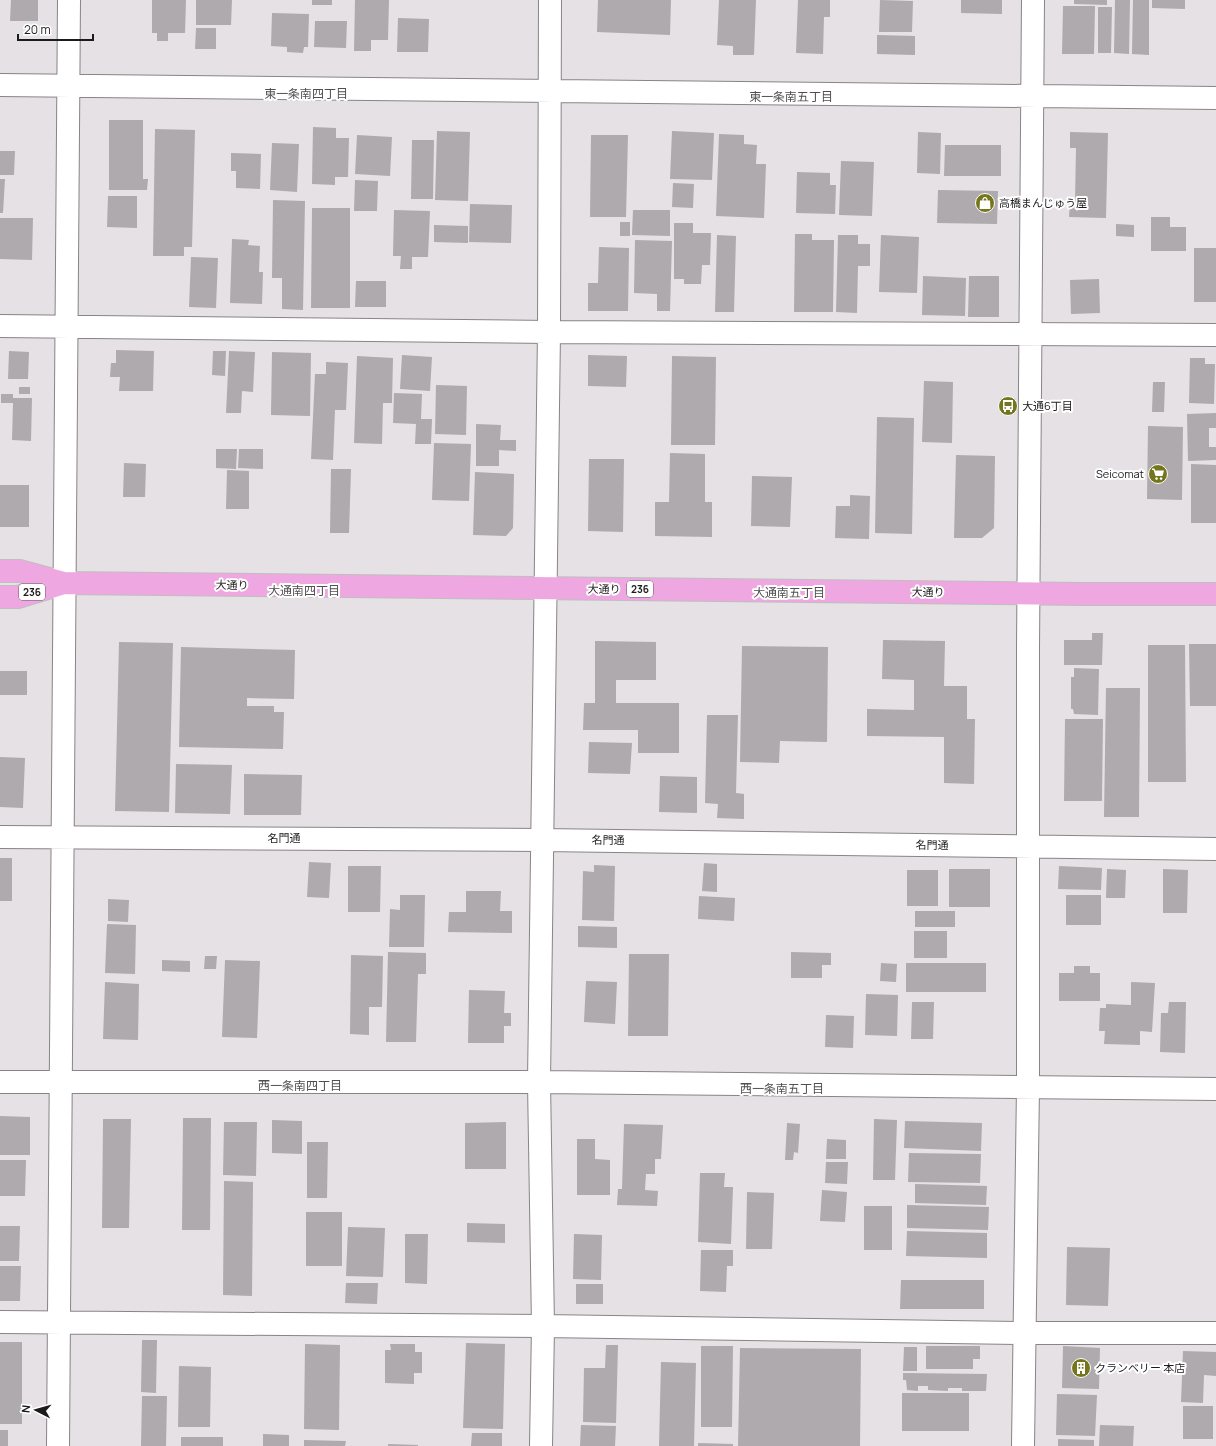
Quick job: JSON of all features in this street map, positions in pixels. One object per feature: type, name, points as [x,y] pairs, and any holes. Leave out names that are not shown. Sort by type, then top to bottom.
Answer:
[{"type":"highway","name":"大通り","points":[[0,571],[20,571],[64,583],[1028,594],[1216,594]]},
{"type":"highway","name":"大通り","points":[[0,597],[18,597],[64,583]]},
{"type":"street","points":[[58,1446],[69,0]]},
{"type":"street","points":[[541,1446],[543,1326],[539,1082],[549,332],[550,0]]},
{"type":"street","points":[[1023,1446],[1028,1086],[1028,594],[1033,0]]},
{"type":"street","points":[[0,85],[1216,98]]},
{"type":"street","points":[[0,326],[549,332],[1216,335]]},
{"type":"street","name":"名門通","points":[[0,837],[543,840],[1216,849]]},
{"type":"street","points":[[0,1082],[539,1082],[1216,1089]]},
{"type":"street","points":[[0,1322],[58,1321],[543,1326],[1024,1333],[1216,1333]]},
{"type":"building","points":[[11,0],[38,0],[38,21],[10,21]]},
{"type":"building","points":[[152,0],[186,0],[185,33],[168,33],[168,41],[157,41],[157,33],[152,33]]},
{"type":"building","points":[[196,0],[232,0],[231,25],[196,25]]},
{"type":"building","points":[[312,0],[332,0],[332,5],[312,5]]},
{"type":"building","points":[[355,0],[389,0],[388,40],[371,40],[371,51],[354,51]]},
{"type":"building","points":[[598,0],[671,0],[670,35],[597,32]]},
{"type":"building","points":[[719,0],[756,0],[754,55],[733,55],[733,46],[717,45]]},
{"type":"building","points":[[798,0],[830,0],[830,17],[824,17],[823,54],[796,53]]},
{"type":"building","points":[[880,0],[913,1],[912,32],[879,32]]},
{"type":"building","points":[[961,0],[1002,0],[1002,14],[961,13]]},
{"type":"building","points":[[1074,0],[1107,0],[1107,5],[1074,4]]},
{"type":"building","points":[[1115,0],[1130,0],[1129,54],[1114,53]]},
{"type":"building","points":[[1133,0],[1149,0],[1149,55],[1132,54]]},
{"type":"building","points":[[1152,0],[1185,0],[1185,9],[1152,8]]},
{"type":"building","points":[[1063,6],[1095,6],[1094,54],[1062,54]]},
{"type":"building","points":[[1098,7],[1112,7],[1111,53],[1098,53]]},
{"type":"building","points":[[272,13],[309,14],[308,47],[304,47],[303,53],[287,52],[287,47],[271,46]]},
{"type":"building","points":[[398,18],[429,19],[428,52],[397,52]]},
{"type":"building","points":[[315,21],[347,21],[346,48],[314,47]]},
{"type":"building","points":[[196,28],[216,28],[216,49],[195,49]]},
{"type":"building","points":[[877,35],[915,36],[915,55],[877,54]]},
{"type":"building","points":[[109,120],[143,120],[143,179],[148,179],[147,190],[109,190]]},
{"type":"building","points":[[313,127],[336,128],[336,138],[349,138],[348,177],[335,177],[335,185],[312,184]]},
{"type":"building","points":[[155,129],[195,130],[192,247],[184,247],[184,256],[153,256]]},
{"type":"building","points":[[437,131],[470,132],[468,201],[435,200]]},
{"type":"building","points":[[672,131],[714,133],[712,180],[670,179]]},
{"type":"building","points":[[918,132],[941,133],[940,174],[917,173]]},
{"type":"building","points":[[1070,132],[1108,133],[1106,218],[1069,217],[1070,201],[1075,201],[1076,148],[1070,148]]},
{"type":"building","points":[[719,134],[744,135],[744,144],[757,145],[756,164],[766,164],[764,218],[716,216]]},
{"type":"building","points":[[357,135],[392,137],[390,176],[355,174]]},
{"type":"building","points":[[591,135],[628,135],[626,217],[590,217]]},
{"type":"building","points":[[412,140],[434,140],[433,199],[411,199]]},
{"type":"building","points":[[272,143],[299,144],[297,192],[270,190]]},
{"type":"building","points":[[945,145],[1001,145],[1001,176],[944,176]]},
{"type":"building","points":[[0,151],[15,151],[14,175],[0,175]]},
{"type":"building","points":[[231,153],[261,154],[260,189],[236,188],[236,171],[231,171]]},
{"type":"building","points":[[841,161],[874,162],[872,216],[839,215]]},
{"type":"building","points":[[797,172],[830,173],[830,185],[836,185],[835,214],[796,213]]},
{"type":"building","points":[[0,179],[5,179],[3,213],[0,213]]},
{"type":"building","points":[[355,180],[378,181],[377,211],[354,211]]},
{"type":"building","points":[[673,183],[694,184],[693,208],[672,207]]},
{"type":"building","points":[[938,190],[998,191],[997,224],[937,223]]},
{"type":"building","points":[[108,196],[137,196],[137,228],[107,227]]},
{"type":"building","points":[[273,200],[305,201],[303,310],[282,309],[282,278],[272,278]]},
{"type":"building","points":[[470,204],[512,205],[511,243],[469,242]]},
{"type":"building","points":[[312,208],[350,208],[350,308],[311,308]]},
{"type":"building","points":[[394,210],[430,211],[428,257],[412,257],[412,269],[400,269],[401,256],[393,256]]},
{"type":"building","points":[[633,210],[670,210],[670,236],[632,235]]},
{"type":"building","points":[[1151,217],[1170,217],[1170,227],[1186,227],[1186,251],[1151,251]]},
{"type":"building","points":[[0,218],[33,218],[32,260],[0,259]]},
{"type":"building","points":[[620,222],[630,222],[630,236],[620,236]]},
{"type":"building","points":[[674,223],[693,223],[693,233],[711,233],[710,265],[702,265],[701,284],[684,284],[684,279],[674,279]]},
{"type":"building","points":[[1116,224],[1134,225],[1134,237],[1116,236]]},
{"type":"building","points":[[434,225],[468,226],[468,243],[434,242]]},
{"type":"building","points":[[795,234],[812,234],[812,240],[834,240],[833,312],[794,312]]},
{"type":"building","points":[[717,235],[736,236],[734,312],[715,312]]},
{"type":"building","points":[[838,235],[858,235],[858,244],[870,244],[870,266],[858,266],[857,313],[836,312]]},
{"type":"building","points":[[881,235],[919,237],[917,293],[879,292]]},
{"type":"building","points":[[232,239],[249,240],[248,245],[260,246],[259,272],[263,272],[262,304],[230,303]]},
{"type":"building","points":[[635,240],[672,241],[670,311],[657,311],[657,294],[634,293]]},
{"type":"building","points":[[599,247],[629,248],[628,311],[588,311],[588,283],[598,283]]},
{"type":"building","points":[[1194,248],[1216,248],[1216,302],[1194,302]]},
{"type":"building","points":[[191,257],[218,258],[216,308],[189,307]]},
{"type":"building","points":[[923,276],[966,278],[965,316],[922,315]]},
{"type":"building","points":[[969,276],[999,276],[999,317],[968,317]]},
{"type":"building","points":[[1099,279],[1100,313],[1071,314],[1070,280]]},
{"type":"building","points":[[356,281],[386,281],[386,307],[355,307]]},
{"type":"building","points":[[116,350],[154,351],[153,391],[119,391],[120,377],[110,377],[111,363],[116,363]]},
{"type":"building","points":[[9,351],[29,352],[28,379],[8,379]]},
{"type":"building","points":[[213,351],[226,351],[225,376],[212,375]]},
{"type":"building","points":[[229,351],[255,352],[253,392],[242,391],[241,413],[226,413]]},
{"type":"building","points":[[272,352],[311,353],[310,416],[271,415]]},
{"type":"building","points":[[402,355],[432,357],[430,391],[400,389]]},
{"type":"building","points":[[588,355],[627,356],[626,387],[588,386]]},
{"type":"building","points":[[357,356],[393,358],[392,403],[383,403],[382,444],[354,443]]},
{"type":"building","points":[[672,356],[716,357],[715,445],[671,445]]},
{"type":"building","points":[[1190,358],[1205,358],[1205,364],[1215,364],[1214,404],[1189,403]]},
{"type":"building","points":[[326,362],[348,363],[346,410],[335,410],[333,460],[311,459],[315,374],[326,374]]},
{"type":"building","points":[[924,381],[953,382],[952,443],[922,442]]},
{"type":"building","points":[[1153,382],[1165,382],[1164,412],[1152,412]]},
{"type":"building","points":[[436,385],[467,386],[466,435],[435,434]]},
{"type":"building","points":[[19,387],[30,387],[30,394],[19,394]]},
{"type":"building","points":[[394,393],[422,394],[421,419],[432,419],[431,444],[415,444],[416,424],[393,423]]},
{"type":"building","points":[[1,394],[13,394],[13,398],[32,398],[31,441],[12,440],[13,403],[1,403]]},
{"type":"building","points":[[1216,413],[1216,428],[1209,428],[1209,447],[1216,447],[1216,460],[1188,461],[1187,414]]},
{"type":"building","points":[[877,417],[914,418],[912,534],[875,533]]},
{"type":"building","points":[[476,424],[501,425],[500,440],[516,440],[516,451],[499,450],[499,466],[476,466]]},
{"type":"building","points":[[1148,426],[1183,427],[1182,500],[1147,499]]},
{"type":"building","points":[[434,443],[471,444],[469,501],[432,500]]},
{"type":"building","points":[[216,449],[237,449],[236,469],[216,468]]},
{"type":"building","points":[[239,449],[263,449],[263,469],[238,468]]},
{"type":"building","points":[[670,453],[705,454],[705,502],[712,502],[712,537],[655,536],[655,502],[669,502]]},
{"type":"building","points":[[956,455],[995,456],[994,528],[982,538],[954,538]]},
{"type":"building","points":[[589,459],[624,459],[623,532],[588,531]]},
{"type":"building","points":[[124,463],[146,464],[145,497],[123,497]]},
{"type":"building","points":[[1191,464],[1216,465],[1216,523],[1191,523]]},
{"type":"building","points":[[331,469],[351,469],[349,533],[330,533]]},
{"type":"building","points":[[227,470],[249,471],[249,509],[226,509]]},
{"type":"building","points":[[475,472],[514,474],[513,528],[506,536],[473,535]]},
{"type":"building","points":[[752,476],[792,477],[790,527],[751,526]]},
{"type":"building","points":[[0,485],[29,485],[29,527],[0,527]]},
{"type":"building","points":[[850,495],[870,496],[869,539],[835,538],[836,506],[850,506]]},
{"type":"building","points":[[1092,633],[1103,633],[1102,665],[1064,665],[1064,640],[1092,640]]},
{"type":"building","points":[[883,640],[945,641],[944,686],[967,686],[967,719],[975,719],[974,784],[944,783],[944,737],[867,736],[867,709],[914,710],[914,680],[882,679]]},
{"type":"building","points":[[595,641],[656,642],[656,680],[616,680],[616,703],[679,703],[679,753],[638,753],[638,730],[583,730],[584,703],[595,703]]},
{"type":"building","points":[[119,642],[173,643],[169,812],[115,811]]},
{"type":"building","points":[[1189,644],[1216,644],[1216,706],[1190,706]]},
{"type":"building","points":[[1148,645],[1185,645],[1186,782],[1148,782]]},
{"type":"building","points":[[742,646],[828,647],[827,742],[780,741],[779,763],[740,762]]},
{"type":"building","points":[[181,647],[295,650],[294,699],[247,698],[247,706],[274,706],[274,712],[284,712],[283,749],[179,747]]},
{"type":"building","points":[[1074,668],[1099,669],[1098,715],[1074,714],[1073,709],[1071,709],[1071,677],[1074,677]]},
{"type":"building","points":[[0,671],[27,671],[27,695],[0,695]]},
{"type":"building","points":[[1106,688],[1140,688],[1139,817],[1104,817]]},
{"type":"building","points":[[707,715],[738,715],[736,793],[744,794],[744,819],[717,818],[718,804],[705,803]]},
{"type":"building","points":[[1065,719],[1103,719],[1102,801],[1064,801]]},
{"type":"building","points":[[589,742],[632,743],[630,774],[588,773]]},
{"type":"building","points":[[0,757],[25,758],[23,808],[0,807]]},
{"type":"building","points":[[176,764],[232,765],[230,814],[175,813]]},
{"type":"building","points":[[244,774],[302,775],[301,815],[244,815]]},
{"type":"building","points":[[660,776],[697,777],[697,813],[659,812]]},
{"type":"building","points":[[0,858],[12,858],[12,901],[0,901]]},
{"type":"building","points":[[309,862],[331,863],[329,898],[307,897]]},
{"type":"building","points":[[704,863],[717,864],[717,892],[702,891]]},
{"type":"building","points":[[594,865],[615,866],[614,921],[582,920],[583,871],[594,872]]},
{"type":"building","points":[[348,866],[381,866],[380,912],[348,912]]},
{"type":"building","points":[[1059,866],[1102,868],[1101,890],[1058,889]]},
{"type":"building","points":[[949,869],[990,869],[990,907],[949,907]]},
{"type":"building","points":[[1107,869],[1126,870],[1125,898],[1106,898]]},
{"type":"building","points":[[1163,869],[1188,870],[1187,913],[1163,913]]},
{"type":"building","points":[[907,870],[938,870],[938,906],[907,906]]},
{"type":"building","points":[[466,891],[501,891],[500,911],[512,911],[512,933],[448,932],[449,912],[466,912]]},
{"type":"building","points":[[400,895],[425,895],[424,947],[389,947],[390,909],[400,910]]},
{"type":"building","points":[[1066,895],[1101,895],[1101,925],[1066,925]]},
{"type":"building","points":[[699,896],[735,898],[734,921],[698,919]]},
{"type":"building","points":[[108,899],[129,900],[128,922],[108,921]]},
{"type":"building","points":[[915,911],[955,911],[955,927],[915,927]]},
{"type":"building","points":[[107,924],[136,925],[135,974],[105,973]]},
{"type":"building","points":[[578,926],[617,927],[617,948],[578,947]]},
{"type":"building","points":[[914,931],[947,931],[947,958],[914,958]]},
{"type":"building","points":[[388,952],[426,953],[426,974],[418,974],[416,1042],[386,1042]]},
{"type":"building","points":[[791,952],[831,953],[831,965],[822,965],[822,978],[791,978]]},
{"type":"building","points":[[629,954],[669,954],[668,1036],[628,1036]]},
{"type":"building","points":[[351,955],[383,956],[382,1007],[369,1007],[369,1035],[350,1034]]},
{"type":"building","points":[[205,956],[217,956],[216,969],[204,969]]},
{"type":"building","points":[[162,960],[190,961],[190,972],[162,971]]},
{"type":"building","points":[[225,960],[260,961],[257,1038],[222,1037]]},
{"type":"building","points":[[881,963],[897,964],[896,982],[880,981]]},
{"type":"building","points":[[906,963],[986,963],[986,992],[906,992]]},
{"type":"building","points":[[1074,966],[1090,966],[1090,973],[1100,973],[1100,1001],[1059,1001],[1059,973],[1074,973]]},
{"type":"building","points":[[586,981],[617,982],[615,1024],[584,1022]]},
{"type":"building","points":[[105,982],[139,984],[138,1040],[103,1039]]},
{"type":"building","points":[[1131,982],[1155,983],[1152,1032],[1140,1031],[1140,1045],[1104,1044],[1105,1031],[1099,1031],[1100,1008],[1106,1008],[1106,1004],[1131,1005]]},
{"type":"building","points":[[469,990],[505,991],[504,1013],[511,1013],[511,1026],[504,1026],[504,1043],[468,1043]]},
{"type":"building","points":[[866,994],[898,995],[897,1036],[865,1035]]},
{"type":"building","points":[[912,1002],[934,1002],[933,1039],[911,1039]]},
{"type":"building","points":[[1169,1002],[1186,1002],[1185,1053],[1160,1052],[1161,1013],[1168,1013]]},
{"type":"building","points":[[826,1015],[854,1016],[853,1048],[825,1047]]},
{"type":"building","points":[[0,1116],[30,1117],[30,1155],[0,1155]]},
{"type":"building","points":[[183,1118],[211,1118],[210,1230],[182,1230]]},
{"type":"building","points":[[103,1119],[131,1119],[129,1228],[102,1228]]},
{"type":"building","points":[[874,1119],[897,1120],[895,1180],[873,1180]]},
{"type":"building","points":[[272,1120],[302,1121],[302,1154],[272,1153]]},
{"type":"building","points":[[905,1121],[982,1123],[981,1151],[904,1148]]},
{"type":"building","points":[[224,1122],[257,1122],[256,1176],[223,1175]]},
{"type":"building","points":[[506,1122],[506,1169],[465,1169],[465,1123]]},
{"type":"building","points":[[787,1123],[800,1124],[798,1153],[794,1152],[793,1160],[785,1160]]},
{"type":"building","points":[[624,1124],[663,1125],[661,1159],[655,1159],[655,1174],[646,1174],[645,1190],[658,1191],[657,1206],[617,1205],[618,1189],[622,1189]]},
{"type":"building","points":[[577,1139],[595,1139],[595,1159],[610,1160],[610,1195],[577,1195]]},
{"type":"building","points":[[827,1139],[846,1140],[846,1159],[826,1159]]},
{"type":"building","points":[[307,1142],[328,1142],[327,1198],[307,1198]]},
{"type":"building","points":[[909,1153],[981,1154],[980,1183],[908,1182]]},
{"type":"building","points":[[0,1160],[26,1160],[25,1196],[0,1196]]},
{"type":"building","points":[[826,1162],[848,1162],[847,1184],[825,1183]]},
{"type":"building","points":[[700,1173],[725,1173],[724,1187],[733,1187],[731,1244],[698,1242]]},
{"type":"building","points":[[224,1181],[253,1182],[252,1296],[223,1295]]},
{"type":"building","points":[[915,1184],[987,1186],[986,1205],[915,1203]]},
{"type":"building","points":[[822,1190],[847,1192],[845,1222],[820,1221]]},
{"type":"building","points":[[747,1192],[774,1193],[772,1249],[746,1249]]},
{"type":"building","points":[[907,1205],[989,1207],[988,1230],[907,1228]]},
{"type":"building","points":[[864,1206],[892,1206],[892,1250],[864,1250]]},
{"type":"building","points":[[306,1212],[342,1212],[342,1266],[306,1266]]},
{"type":"building","points":[[467,1223],[505,1224],[505,1243],[467,1242]]},
{"type":"building","points":[[0,1226],[20,1226],[19,1261],[0,1261]]},
{"type":"building","points":[[348,1227],[385,1228],[383,1277],[346,1276]]},
{"type":"building","points":[[907,1231],[987,1233],[987,1258],[906,1256]]},
{"type":"building","points":[[405,1234],[428,1234],[427,1284],[405,1283]]},
{"type":"building","points":[[574,1234],[602,1235],[601,1280],[573,1279]]},
{"type":"building","points":[[1067,1247],[1110,1248],[1108,1306],[1066,1305]]},
{"type":"building","points":[[701,1250],[733,1250],[733,1266],[727,1266],[726,1292],[700,1291]]},
{"type":"building","points":[[0,1266],[21,1266],[20,1301],[0,1301]]},
{"type":"building","points":[[901,1280],[984,1280],[984,1309],[900,1309]]},
{"type":"building","points":[[346,1283],[378,1283],[377,1304],[345,1303]]},
{"type":"building","points":[[576,1284],[603,1284],[603,1304],[576,1304]]},
{"type":"building","points":[[142,1340],[157,1340],[156,1393],[141,1392]]},
{"type":"building","points":[[0,1342],[22,1342],[22,1424],[0,1424]]},
{"type":"building","points":[[466,1343],[505,1344],[503,1429],[463,1428]]},
{"type":"building","points":[[305,1344],[340,1345],[339,1430],[304,1429]]},
{"type":"building","points":[[390,1344],[415,1344],[415,1352],[422,1352],[422,1373],[414,1373],[414,1384],[385,1383],[385,1350],[391,1350]]},
{"type":"building","points":[[606,1345],[618,1345],[616,1423],[583,1422],[584,1368],[605,1368]]},
{"type":"building","points":[[701,1346],[733,1346],[732,1427],[701,1427]]},
{"type":"building","points":[[926,1346],[980,1346],[980,1359],[973,1359],[973,1369],[926,1369]]},
{"type":"building","name":"クランベリー 本店","points":[[1063,1346],[1100,1348],[1099,1389],[1062,1388]]},
{"type":"building","points":[[904,1347],[917,1347],[917,1371],[903,1371]]},
{"type":"building","points":[[740,1348],[861,1349],[860,1446],[738,1446]]},
{"type":"building","points":[[1183,1351],[1216,1352],[1216,1376],[1204,1375],[1203,1403],[1181,1402]]},
{"type":"building","points":[[661,1362],[696,1363],[694,1446],[659,1446]]},
{"type":"building","points":[[179,1366],[211,1367],[210,1427],[178,1427]]},
{"type":"building","points":[[903,1373],[987,1374],[986,1391],[962,1391],[962,1388],[948,1388],[948,1391],[928,1390],[928,1386],[918,1386],[918,1391],[907,1390],[906,1380],[903,1380]]},
{"type":"building","points":[[902,1393],[969,1393],[969,1431],[902,1431]]},
{"type":"building","points":[[1057,1394],[1097,1395],[1095,1436],[1056,1435]]},
{"type":"building","points":[[142,1396],[167,1396],[166,1446],[141,1446]]},
{"type":"building","points":[[1183,1406],[1213,1406],[1213,1439],[1183,1439]]},
{"type":"building","points":[[581,1425],[616,1426],[615,1446],[580,1446]]},
{"type":"building","points":[[1100,1425],[1134,1426],[1133,1446],[1099,1446]]},
{"type":"building","points":[[0,1430],[8,1430],[8,1446],[0,1446]]},
{"type":"building","points":[[472,1433],[502,1433],[502,1446],[471,1446]]},
{"type":"building","points":[[263,1434],[289,1435],[289,1446],[263,1446]]},
{"type":"building","points":[[181,1437],[223,1437],[223,1446],[181,1446]]},
{"type":"building","points":[[1058,1439],[1094,1440],[1094,1446],[1058,1446]]},
{"type":"building","points":[[304,1440],[346,1441],[345,1446],[304,1446]]},
{"type":"building","points":[[698,1443],[733,1444],[733,1446],[698,1446]]},
{"type":"building","points":[[388,1444],[418,1445],[418,1446],[388,1446]]},
{"type":"place","name":"高橋まんじゅう屋","points":[[985,203]]},
{"type":"place","name":"大通6丁目","points":[[1008,406]]},
{"type":"place","name":"Seicomat","points":[[1158,474]]},
{"type":"place","name":"クランベリー 本店","points":[[1081,1368]]},
{"type":"district","name":"東一条南四丁目","points":[[306,94]]},
{"type":"district","name":"東一条南五丁目","points":[[791,97]]},
{"type":"district","name":"大通南四丁目","points":[[304,591]]},
{"type":"district","name":"大通南五丁目","points":[[789,593]]},
{"type":"district","name":"西一条南四丁目","points":[[300,1086]]},
{"type":"district","name":"西一条南五丁目","points":[[782,1089]]}]
